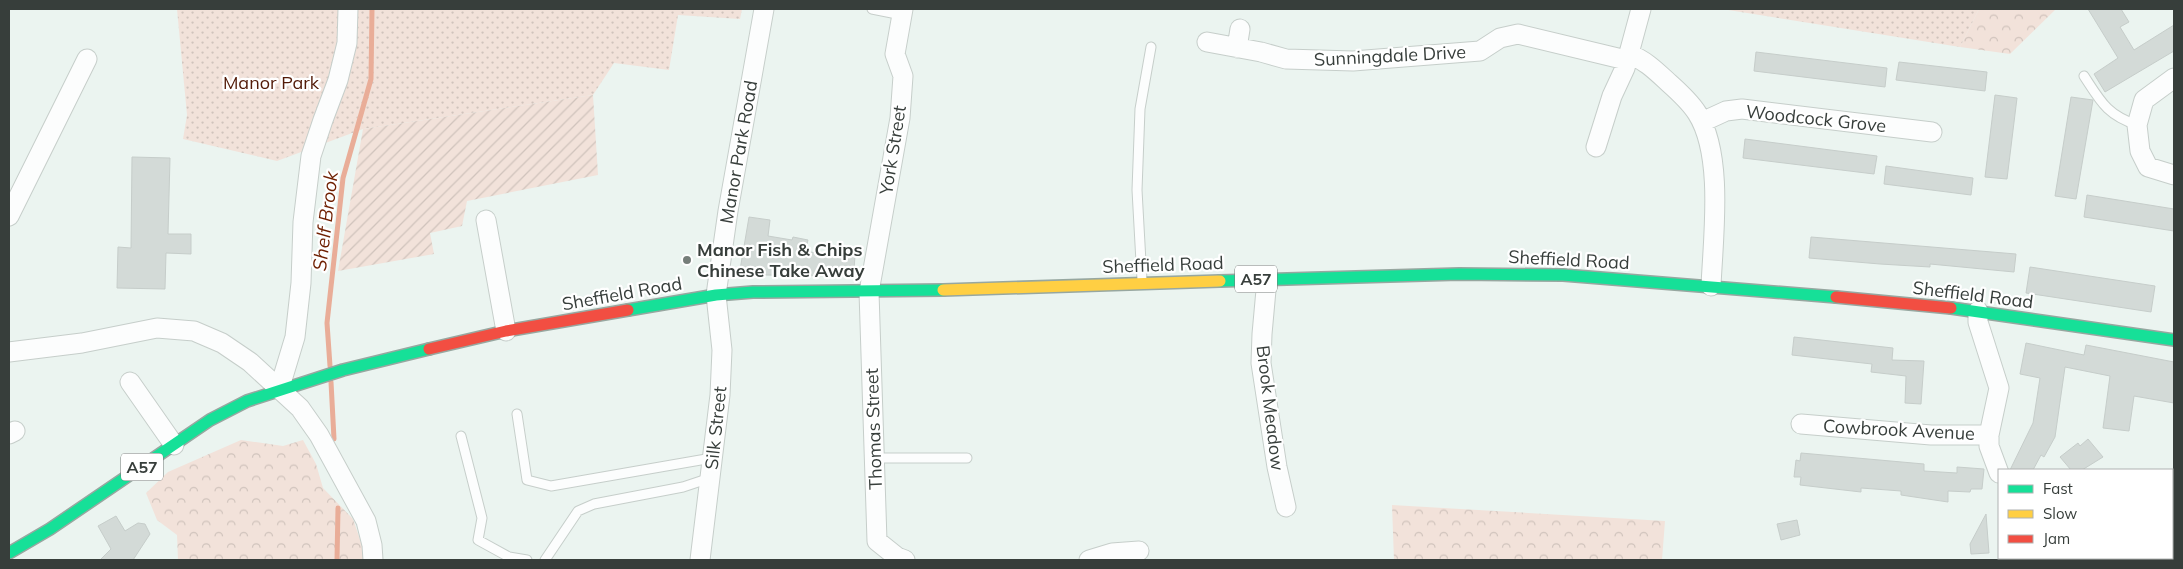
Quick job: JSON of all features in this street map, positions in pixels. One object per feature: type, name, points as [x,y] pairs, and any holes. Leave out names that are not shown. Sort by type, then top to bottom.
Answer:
[{"type":"main road","name":"Sheffield Road","points":[[279,390],[343,370],[506,331],[716,295],[754,292],[869,292],[1267,279],[1515,274],[1563,275],[1711,286],[1978,311],[2174,340]]},
{"type":"main road","name":"A57","points":[[9,553],[50,528],[210,420],[247,401],[279,390]]},
{"type":"street","points":[[279,390],[295,337],[301,283],[303,222],[312,156],[338,80],[347,43],[348,9]]},
{"type":"street","name":"Manor Park Road","points":[[716,295],[728,211],[764,9]]},
{"type":"street","points":[[1596,147],[1612,96],[1628,57],[1642,9]]},
{"type":"street","name":"York Street","points":[[869,292],[900,118],[903,76],[895,54],[903,12]]},
{"type":"street","points":[[1237,48],[1240,28]]},
{"type":"street","name":"Sunningdale Drive","points":[[1207,42],[1261,52],[1286,59],[1317,61],[1384,60],[1416,54],[1455,54],[1480,51],[1500,38],[1518,34],[1628,57]]},
{"type":"street","points":[[1628,57],[1641,58],[1677,90],[1697,112],[1702,122],[1712,155],[1716,211],[1711,286]]},
{"type":"street","points":[[9,216],[87,59]]},
{"type":"street","points":[[2174,78],[2144,100],[2137,125],[2140,151],[2148,167],[2174,175]]},
{"type":"street","name":"Woodcock Grove","points":[[1702,122],[1726,111],[1742,109],[1932,132]]},
{"type":"street","points":[[486,220],[506,331]]},
{"type":"street","name":"Brook Meadow","points":[[1267,279],[1261,363],[1277,467],[1286,507]]},
{"type":"street","name":"Thomas Street","points":[[869,292],[876,458],[877,541],[901,558]]},
{"type":"street","name":"Silk Street","points":[[700,560],[720,395],[722,350],[716,295]]},
{"type":"street","name":"Cowbrook Avenue","points":[[1801,424],[1931,435],[1989,435],[1999,388],[1978,322],[1978,311]]},
{"type":"street","points":[[9,352],[82,343],[157,328],[194,331],[222,343],[250,362],[300,408],[319,435],[366,521],[372,545],[373,560]]},
{"type":"street","points":[[130,382],[174,445]]},
{"type":"street","points":[[1989,435],[1989,446],[1998,470]]},
{"type":"street","points":[[1089,560],[1112,553],[1139,551]]},
{"type":"lane","points":[[872,9],[903,12]]},
{"type":"lane","points":[[1142,283],[1137,190],[1140,109],[1151,47]]},
{"type":"lane","points":[[2084,76],[2107,110],[2121,119],[2137,125]]},
{"type":"lane","points":[[517,414],[527,480],[551,486],[712,458]]},
{"type":"lane","points":[[461,436],[482,518],[478,540],[509,557],[528,560]]},
{"type":"lane","points":[[876,458],[967,458]]},
{"type":"lane","points":[[545,560],[578,511],[594,504],[683,487],[710,478]]},
{"type":"green space","name":"Manor Park","points":[[177,9],[742,9],[740,19],[678,15],[669,70],[614,63],[593,95],[363,129],[277,161],[183,139],[187,115]]},
{"type":"green space","points":[[1722,9],[1979,9],[1960,47]]},
{"type":"green space","points":[[1979,9],[2056,9],[2010,54],[1960,47]]},
{"type":"green space","points":[[593,95],[598,175],[467,201],[462,226],[430,233],[434,254],[338,271],[363,129]]},
{"type":"green space","points":[[241,440],[283,446],[303,440],[316,464],[323,488],[353,519],[367,560],[178,560],[177,535],[157,520],[146,493],[168,472]]},
{"type":"green space","points":[[1392,505],[1665,521],[1662,560],[1394,560]]},
{"type":"building","points":[[2088,9],[2121,9],[2129,22],[2120,27],[2134,50],[2174,25],[2174,51],[2105,92],[2094,74],[2118,58]]},
{"type":"building","points":[[1756,52],[1887,68],[1885,87],[1754,71]]},
{"type":"building","points":[[1899,62],[1987,72],[1985,91],[1896,80]]},
{"type":"building","points":[[1995,95],[2017,98],[2007,179],[1985,177]]},
{"type":"building","points":[[2071,97],[2093,100],[2076,199],[2055,196]]},
{"type":"building","points":[[1745,139],[1877,156],[1874,174],[1743,158]]},
{"type":"building","points":[[132,157],[170,158],[168,234],[191,234],[191,254],[166,253],[165,289],[117,288],[118,247],[131,248]]},
{"type":"building","points":[[1886,166],[1973,178],[1971,195],[1884,184]]},
{"type":"building","points":[[2087,195],[2174,209],[2174,231],[2084,217]]},
{"type":"building","points":[[749,217],[770,220],[768,236],[792,240],[793,237],[808,240],[805,251],[822,254],[855,255],[854,270],[847,270],[847,275],[818,276],[766,275],[740,270]]},
{"type":"building","points":[[1811,237],[2016,254],[2014,272],[1930,264],[1930,267],[1809,258]]},
{"type":"building","points":[[2030,267],[2155,286],[2151,312],[2026,293]]},
{"type":"building","points":[[1794,337],[1893,348],[1892,360],[1924,361],[1921,404],[1905,403],[1906,376],[1871,372],[1872,364],[1792,355]]},
{"type":"building","points":[[2026,343],[2084,355],[2086,345],[2174,362],[2174,403],[2134,396],[2129,431],[2103,428],[2110,376],[2065,367],[2055,437],[2044,457],[2041,455],[2034,469],[2010,469],[2033,423],[2040,378],[2020,374]]},
{"type":"building","points":[[2088,439],[2103,457],[2084,469],[2070,469],[2060,457],[2078,443],[2080,446]]},
{"type":"building","points":[[1801,453],[1924,464],[1924,471],[1957,473],[1957,467],[1984,469],[1982,489],[1971,489],[1970,492],[1948,491],[1948,502],[1901,495],[1901,491],[1861,488],[1861,492],[1800,485],[1801,477],[1794,477],[1796,460],[1800,461]]},
{"type":"building","points":[[1986,514],[1989,553],[1971,554],[1970,544]]},
{"type":"building","points":[[116,516],[125,531],[138,523],[145,524],[150,534],[133,560],[100,560],[111,549],[98,526]]},
{"type":"building","points":[[1797,520],[1800,535],[1781,540],[1777,524]]},
{"type":"waterway","name":"Shelf Brook","points":[[330,366],[327,323],[343,178],[371,79],[372,9]]},
{"type":"waterway","name":"Shelf Brook","points":[[331,382],[334,439]]},
{"type":"waterway","name":"Shelf Brook","points":[[337,560],[338,508]]},
{"type":"traffic: fast","points":[[1220,281],[1459,274],[1563,275],[1836,297]]},
{"type":"traffic: fast","points":[[628,310],[716,295],[753,292],[943,290]]},
{"type":"traffic: fast","points":[[1951,308],[2174,340]]},
{"type":"traffic: fast","points":[[9,553],[50,529],[210,420],[247,401],[343,370],[429,349]]},
{"type":"traffic: slow","points":[[943,290],[1220,281]]},
{"type":"traffic: jam","points":[[1836,297],[1951,308]]},
{"type":"traffic: jam","points":[[429,349],[506,331],[628,310]]},
{"type":"place","name":"Manor Fish & Chips Chinese Take Away","points":[[687,260]]}]
